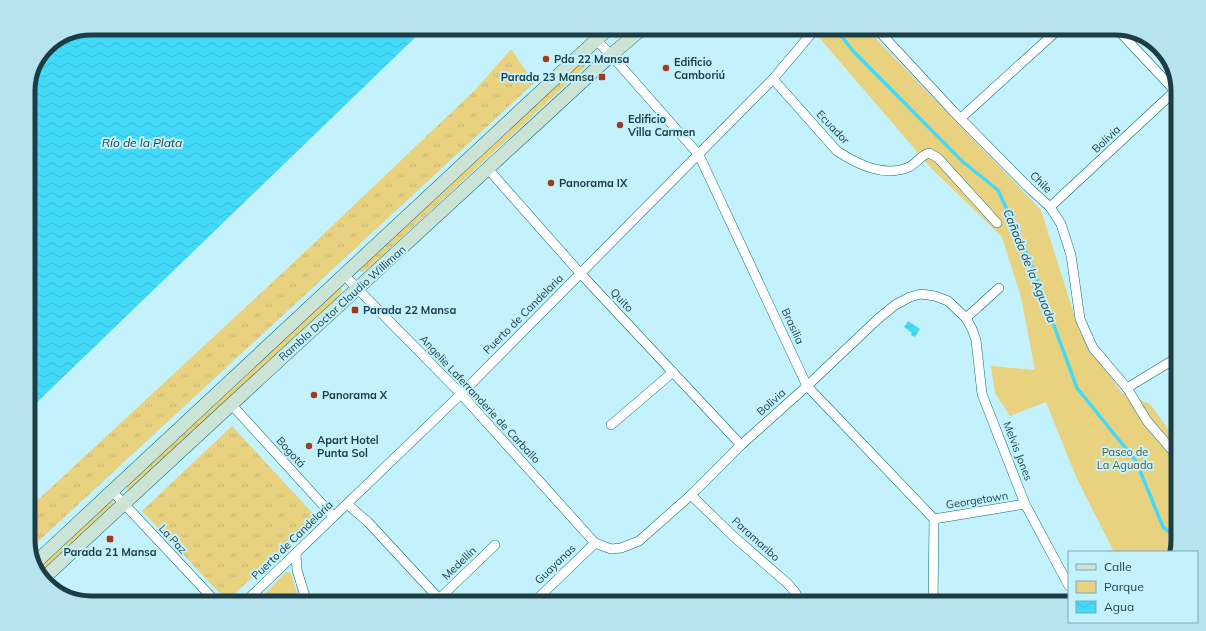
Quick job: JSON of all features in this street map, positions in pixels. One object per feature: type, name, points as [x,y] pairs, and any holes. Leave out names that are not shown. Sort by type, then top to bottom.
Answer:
[{"type":"main road","name":"Rambla Doctor Claudio Williman","points":[[38,559],[601,35]]},
{"type":"main road","name":"Rambla Doctor Claudio Williman","points":[[47,575],[231,404],[611,55],[635,35]]},
{"type":"street","name":"Puerto de Candelaria","points":[[251,596],[461,394],[699,155],[773,79],[809,35]]},
{"type":"street","name":"Chile","points":[[883,35],[1028,187],[1050,207],[1061,224],[1071,255],[1080,320],[1094,348],[1127,388],[1147,421],[1171,449]]},
{"type":"street","points":[[961,118],[1052,35]]},
{"type":"street","points":[[1124,36],[1171,84]]},
{"type":"street","name":"Brasilia","points":[[596,40],[699,155],[807,386],[934,519]]},
{"type":"street","name":"Ecuador","points":[[773,79],[837,151],[860,164],[884,171],[899,170],[910,166],[923,154],[929,153],[938,158],[997,223]]},
{"type":"street","name":"Bolivia","points":[[1050,207],[1171,96]]},
{"type":"street","name":"Quito","points":[[488,169],[580,273],[741,445]]},
{"type":"street","name":"Angelie Laferranderie de Carballo","points":[[344,275],[461,394],[595,543]]},
{"type":"street","points":[[966,318],[999,288]]},
{"type":"street","name":"Bolivia","points":[[595,543],[611,549],[622,548],[640,542],[691,495],[741,445],[895,305],[910,297],[922,294],[935,296],[948,301],[966,318]]},
{"type":"street","name":"Melvis Jones","points":[[966,318],[976,340],[982,394],[1025,504],[1068,584]]},
{"type":"street","points":[[1127,388],[1171,361]]},
{"type":"street","points":[[612,425],[673,372]]},
{"type":"street","name":"Bogotá","points":[[231,404],[333,516]]},
{"type":"street","name":"La Paz","points":[[112,491],[210,596]]},
{"type":"street","name":"Paramaribo","points":[[691,495],[732,535],[787,583],[797,596]]},
{"type":"street","points":[[347,504],[368,522],[436,596]]},
{"type":"street","name":"Georgetown","points":[[934,519],[1025,504]]},
{"type":"street","points":[[933,596],[934,519]]},
{"type":"street","name":"Guayanas","points":[[540,596],[595,543]]},
{"type":"street","name":"Medellín","points":[[446,596],[495,544]]},
{"type":"street","points":[[296,553],[297,570],[305,596]]},
{"type":"green space","points":[[615,35],[624,35],[615,39]]},
{"type":"green space","name":"Paseo de La Aguada","points":[[817,35],[873,35],[1041,210],[1080,333],[1122,393],[1150,404],[1171,433],[1170,551],[1113,551],[1077,479],[1046,402],[1010,416],[995,393],[991,366],[1035,370],[1021,297],[1002,237],[931,168]]},
{"type":"green space","points":[[511,49],[534,83],[35,544],[35,503],[291,265],[475,90]]},
{"type":"green space","points":[[586,59],[588,62],[583,69],[370,267],[360,272],[359,269],[577,63]]},
{"type":"green space","points":[[340,288],[342,288],[342,291],[336,299],[136,487],[127,490],[127,485]]},
{"type":"green space","points":[[232,426],[316,517],[232,596],[222,596],[142,511]]},
{"type":"green space","points":[[111,502],[113,502],[114,505],[44,571],[41,564],[103,506]]},
{"type":"green space","points":[[286,572],[291,573],[298,596],[263,596]]},
{"type":"water","name":"Río de la Plata","points":[[91,35],[418,35],[35,404],[35,87],[41,66],[54,49],[73,38]]},
{"type":"water","points":[[908,321],[920,329],[915,337],[911,335],[912,333],[904,327]]},
{"type":"waterway","name":"Cañada de la Aguada","points":[[840,35],[854,52],[963,162],[998,190],[1029,258],[1077,388],[1136,461],[1163,527],[1171,533]]},
{"type":"place","name":"Pda 22 Mansa","points":[[546,59]]},
{"type":"place","name":"Edificio Camboriú","points":[[666,68]]},
{"type":"place","name":"Parada 23 Mansa","points":[[602,77]]},
{"type":"place","name":"Edificio Villa Carmen","points":[[620,125]]},
{"type":"place","name":"Panorama IX","points":[[551,183]]},
{"type":"place","name":"Parada 22 Mansa","points":[[355,310]]},
{"type":"place","name":"Panorama X","points":[[314,395]]},
{"type":"place","name":"Apart Hotel Punta Sol","points":[[309,446]]},
{"type":"place","name":"Parada 21 Mansa","points":[[110,539]]}]
